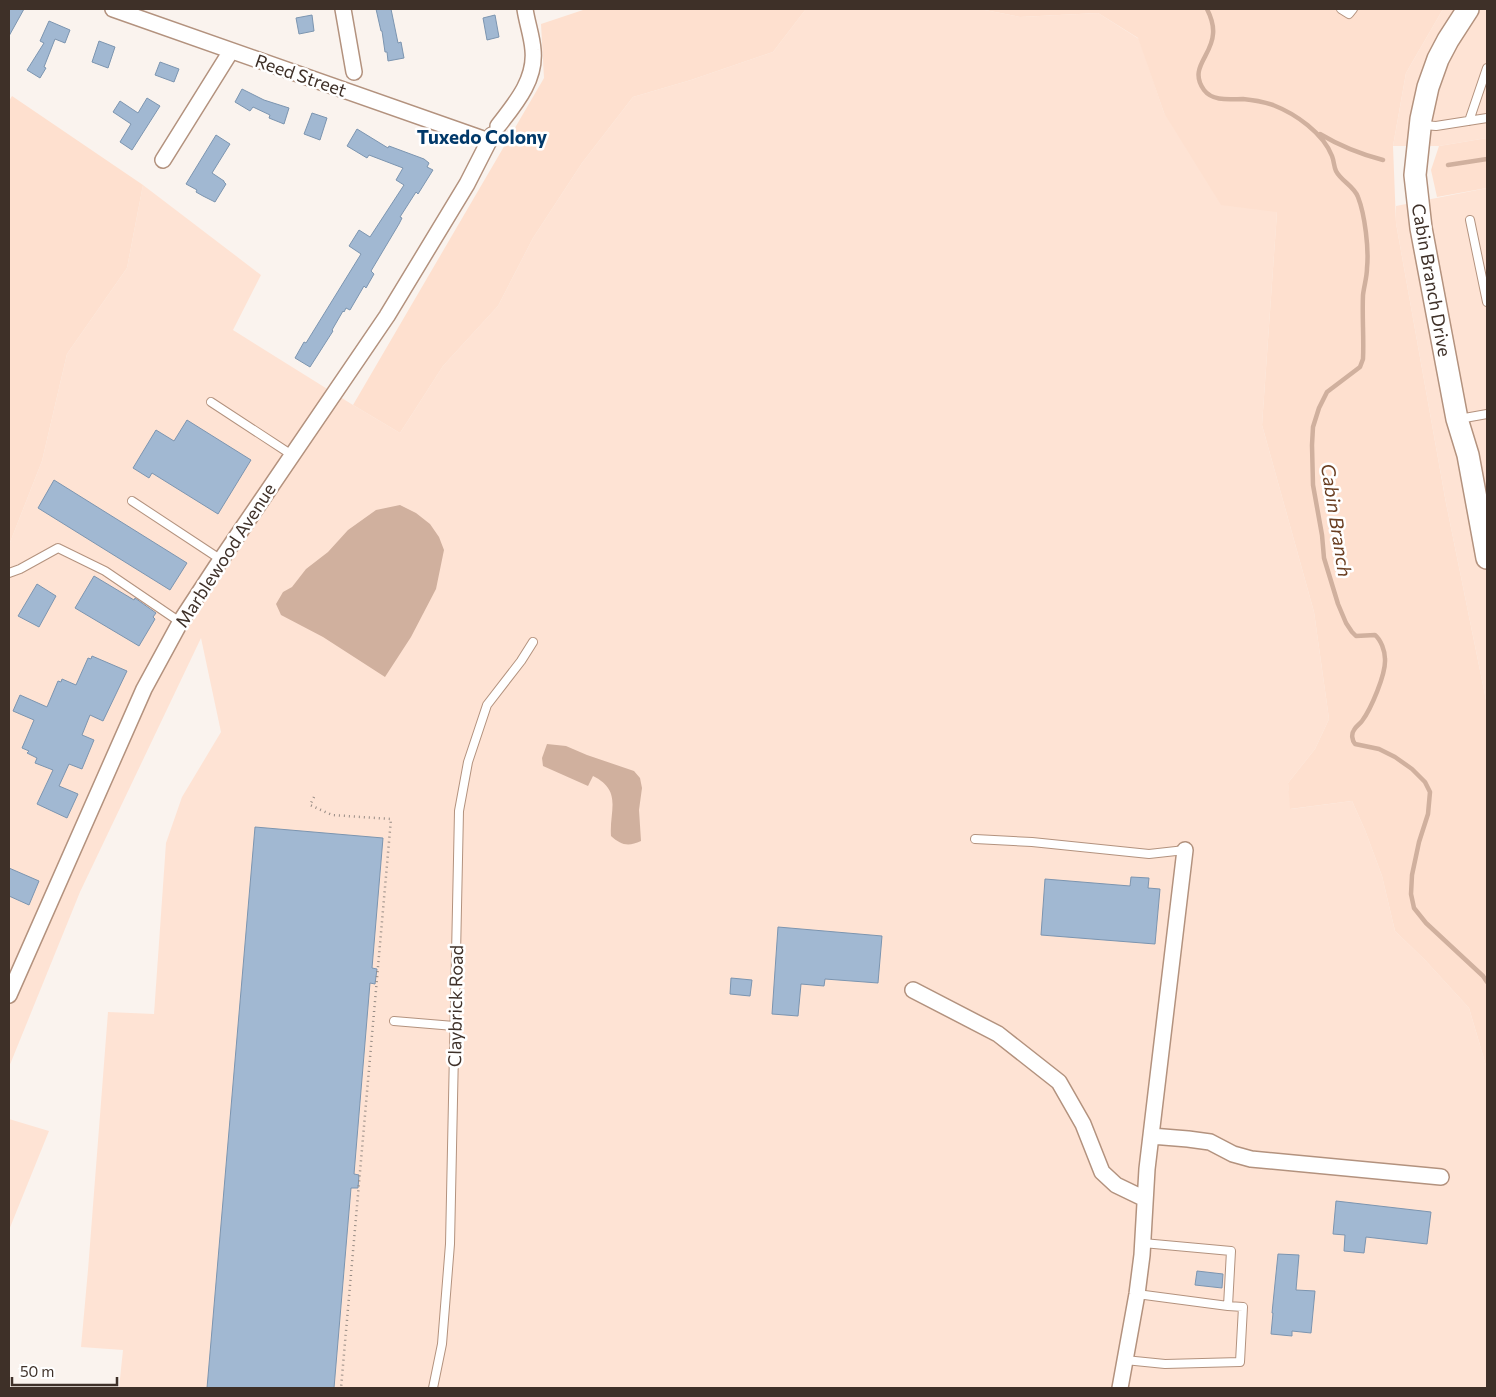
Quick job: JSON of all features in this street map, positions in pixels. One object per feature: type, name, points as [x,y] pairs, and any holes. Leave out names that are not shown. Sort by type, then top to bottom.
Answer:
[{"type":"street","name":"Reed Street","points":[[113,9],[232,51],[493,134]]},
{"type":"street","points":[[343,9],[354,72]]},
{"type":"street","name":"Marblewood Avenue","points":[[9,995],[144,689],[180,622],[220,559],[387,316],[467,184],[493,134],[526,86],[532,69],[533,52],[525,9]]},
{"type":"street","name":"Cabin Branch Drive","points":[[1468,9],[1438,59],[1428,87],[1420,125],[1415,175],[1421,228],[1457,419],[1468,455],[1487,558]]},
{"type":"street","points":[[163,160],[232,51]]},
{"type":"street","points":[[1120,1388],[1137,1294],[1151,1136],[1185,850]]},
{"type":"street","points":[[913,990],[998,1034],[1059,1082],[1083,1124],[1102,1172],[1116,1185],[1145,1199]]},
{"type":"street","points":[[1151,1136],[1188,1138],[1210,1142],[1233,1154],[1251,1159],[1441,1176]]},
{"type":"lane","points":[[1341,9],[1351,11]]},
{"type":"lane","points":[[1470,120],[1487,68]]},
{"type":"lane","points":[[1420,125],[1436,126],[1487,118]]},
{"type":"lane","points":[[1470,220],[1487,302]]},
{"type":"lane","points":[[211,402],[292,455]]},
{"type":"lane","points":[[1457,419],[1487,414]]},
{"type":"lane","points":[[132,501],[220,559]]},
{"type":"lane","points":[[9,573],[58,548],[104,571],[180,622]]},
{"type":"lane","name":"Claybrick Road","points":[[433,1388],[442,1344],[450,1244],[459,811],[468,762],[487,705],[521,661],[533,642]]},
{"type":"lane","points":[[975,840],[1032,842],[1149,854],[1185,850]]},
{"type":"lane","points":[[394,1021],[454,1026]]},
{"type":"lane","points":[[1143,1243],[1231,1251],[1228,1306]]},
{"type":"lane","points":[[1125,1360],[1165,1364],[1240,1362],[1243,1307],[1137,1294]]},
{"type":"path","points":[[314,797],[310,805],[332,816],[391,819],[341,1388]]},
{"type":"shaded area","points":[[586,9],[806,9],[773,52],[691,80],[633,97],[582,163],[533,238],[498,306],[443,366],[400,433],[353,405],[544,78],[541,24]]},
{"type":"shaded area","points":[[806,9],[980,9],[1020,17],[1098,13],[1139,39],[1164,113],[1277,212],[1262,425],[1314,612],[1329,719],[1315,749],[1288,783],[1291,809],[1352,801],[1382,876],[1395,931],[1425,960],[1469,1008],[1487,1069],[1487,1388],[119,1388],[123,1350],[81,1347],[108,1012],[154,1014],[166,843],[182,797],[221,732],[201,638],[80,892],[9,1067],[9,545],[42,461],[67,354],[127,268],[143,185],[261,275],[233,330],[400,433],[443,366],[498,306],[533,238],[582,163],[633,97],[691,80],[773,52]]},
{"type":"shaded area","points":[[980,9],[1443,9],[1406,73],[1393,146],[1396,223],[1446,503],[1487,705],[1487,1069],[1469,1008],[1425,960],[1395,931],[1382,876],[1352,801],[1290,809],[1288,783],[1315,749],[1329,719],[1314,612],[1262,425],[1277,212],[1221,205],[1164,113],[1138,38],[1098,13],[1020,17]]},
{"type":"shaded area","points":[[1443,9],[1487,9],[1487,138],[1439,146],[1393,146],[1406,73]]},
{"type":"shaded area","points":[[12,96],[143,185],[127,268],[67,354],[42,461],[9,545],[9,101]]},
{"type":"shaded area","points":[[1487,138],[1487,188],[1437,197],[1431,170],[1439,146]]},
{"type":"shaded area","points":[[1487,188],[1487,705],[1446,503],[1396,223],[1396,206]]},
{"type":"shaded area","points":[[400,505],[416,513],[430,524],[439,537],[444,550],[436,589],[411,637],[385,677],[323,637],[281,615],[276,604],[283,592],[292,587],[306,569],[328,552],[348,530],[376,510]]},
{"type":"shaded area","points":[[547,744],[566,746],[634,771],[640,778],[642,788],[639,810],[641,841],[625,844],[611,836],[611,795],[608,788],[602,782],[593,776],[588,786],[543,766],[542,758]]},
{"type":"shaded area","points":[[9,1119],[49,1131],[9,1230]]},
{"type":"building","points":[[9,9],[24,9],[9,36]]},
{"type":"building","points":[[376,9],[391,9],[398,43],[401,42],[404,58],[388,61]]},
{"type":"building","points":[[312,15],[314,31],[299,34],[296,18]]},
{"type":"building","points":[[495,15],[499,37],[487,40],[483,18]]},
{"type":"building","points":[[49,21],[70,30],[65,43],[55,39],[44,67],[46,68],[40,78],[27,70],[44,43],[40,41]]},
{"type":"building","points":[[99,41],[115,47],[108,68],[92,62]]},
{"type":"building","points":[[160,62],[179,69],[174,82],[155,75]]},
{"type":"building","points":[[242,89],[264,100],[289,108],[284,124],[269,118],[270,115],[253,107],[250,111],[235,102]]},
{"type":"building","points":[[147,98],[160,106],[132,150],[120,142],[131,124],[113,112],[120,101],[138,113]]},
{"type":"building","points":[[312,113],[327,118],[320,140],[304,134]]},
{"type":"building","points":[[357,129],[388,148],[389,146],[424,159],[429,163],[427,167],[433,170],[418,194],[416,192],[400,217],[402,218],[399,224],[371,271],[374,274],[366,288],[364,286],[350,310],[346,308],[343,311],[333,331],[310,367],[295,358],[361,254],[349,246],[359,230],[370,237],[404,185],[396,180],[403,168],[369,155],[367,158],[347,146]]},
{"type":"building","points":[[216,135],[230,144],[212,173],[226,184],[215,202],[196,192],[197,190],[186,184]]},
{"type":"building","points":[[187,420],[251,460],[218,514],[152,473],[149,478],[133,468],[156,430],[174,441]]},
{"type":"building","points":[[54,480],[187,563],[170,590],[38,508]]},
{"type":"building","points":[[94,576],[134,600],[135,598],[156,613],[153,617],[155,619],[139,646],[75,608]]},
{"type":"building","points":[[37,584],[56,596],[39,627],[18,616]]},
{"type":"building","points":[[92,656],[127,671],[103,721],[90,715],[82,735],[94,740],[82,769],[69,764],[59,786],[78,794],[67,818],[37,804],[53,770],[35,763],[37,758],[22,748],[34,720],[13,711],[20,695],[47,707],[58,681],[61,682],[62,679],[76,685],[88,658],[91,659]]},
{"type":"building","points":[[255,827],[383,838],[372,968],[377,969],[375,984],[370,983],[354,1174],[359,1175],[358,1188],[351,1188],[334,1388],[207,1388]]},
{"type":"building","points":[[9,868],[39,881],[29,905],[9,896]]},
{"type":"building","points":[[1131,877],[1149,878],[1148,888],[1160,889],[1155,944],[1041,935],[1045,879],[1130,886]]},
{"type":"building","points":[[778,927],[882,936],[878,983],[825,979],[824,986],[801,984],[798,1016],[772,1014]]},
{"type":"building","points":[[731,978],[752,980],[750,996],[730,994]]},
{"type":"building","points":[[1336,1201],[1431,1212],[1427,1244],[1366,1237],[1364,1253],[1344,1251],[1345,1235],[1333,1234]]},
{"type":"building","points":[[1278,1254],[1299,1255],[1296,1290],[1315,1291],[1311,1333],[1292,1331],[1292,1336],[1271,1334]]},
{"type":"building","points":[[1197,1271],[1223,1274],[1222,1288],[1195,1285]]},
{"type":"waterway","name":"Cabin Branch","points":[[1207,9],[1212,21],[1213,31],[1212,42],[1200,68],[1200,82],[1204,90],[1217,98],[1247,99],[1270,104],[1308,125],[1328,148],[1336,171],[1356,193],[1360,204],[1366,232],[1367,251],[1367,271],[1363,295],[1363,359],[1360,367],[1327,392],[1313,427],[1312,445],[1313,485],[1324,558],[1338,604],[1352,632],[1356,636],[1375,635],[1381,643],[1385,656],[1385,665],[1377,691],[1366,716],[1356,727],[1352,737],[1355,744],[1379,749],[1395,757],[1412,769],[1425,782],[1430,792],[1428,814],[1419,842],[1412,875],[1411,894],[1414,908],[1426,923],[1483,976],[1487,982]]},
{"type":"waterway","points":[[1320,134],[1350,149],[1383,160]]},
{"type":"waterway","points":[[1448,165],[1487,159]]},
{"type":"district","name":"Tuxedo Colony","points":[[482,136]]}]
